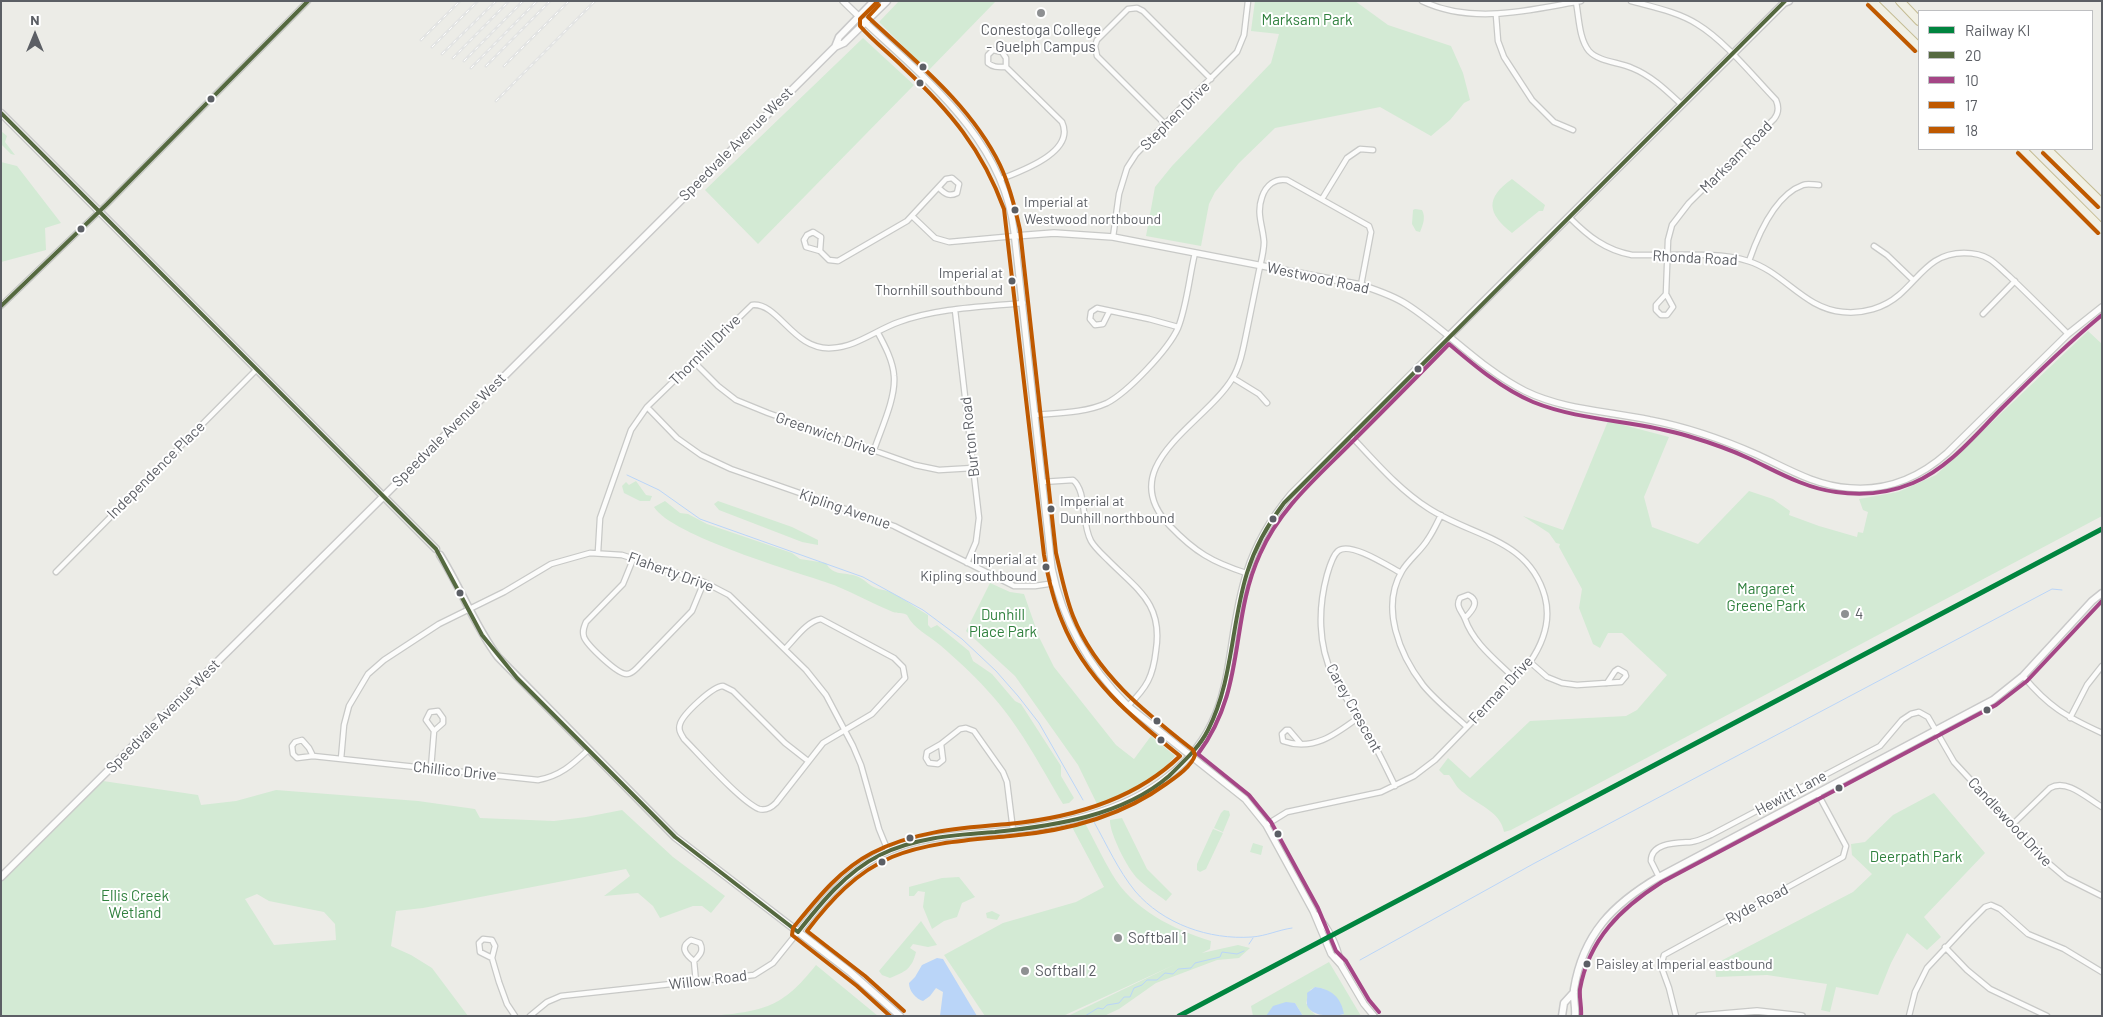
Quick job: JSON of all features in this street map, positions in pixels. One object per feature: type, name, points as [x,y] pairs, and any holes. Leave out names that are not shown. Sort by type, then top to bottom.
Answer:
[{"type":"highway","points":[[1872,1],[1918,46]]},
{"type":"highway","points":[[1900,1],[1918,20]]},
{"type":"highway","points":[[2023,150],[2102,229]]},
{"type":"highway","points":[[2048,150],[2102,203]]},
{"type":"main road","name":"Speedvale Avenue West","points":[[835,47],[839,37],[874,1]]},
{"type":"main road","name":"Speedvale Avenue West","points":[[1,877],[835,47],[844,43],[886,1]]},
{"type":"main road","name":"Willow Road","points":[[1449,336],[1786,2]]},
{"type":"main road","points":[[1,112],[438,552],[478,627],[498,657],[588,750],[676,837],[862,981],[900,1016]]},
{"type":"main road","points":[[1574,1016],[1576,1005],[1574,992],[1581,960],[1598,928],[1622,900],[1659,877],[1993,700],[2023,676],[2092,601],[2102,593]]},
{"type":"main road","points":[[1562,1016],[1564,1003],[1574,992]]},
{"type":"street","points":[[1,306],[100,211],[308,1]]},
{"type":"street","points":[[843,1],[920,75],[969,126],[981,143],[1000,180],[1010,208],[1015,236],[1055,582],[1071,627],[1083,650],[1110,689],[1128,706],[1245,800],[1266,825],[1313,911],[1331,954],[1341,965],[1364,1004],[1374,1016]]},
{"type":"street","name":"Stephen Drive","points":[[1113,237],[1124,174],[1136,154],[1237,52],[1241,44],[1248,1]]},
{"type":"street","points":[[1422,1],[1448,10],[1496,15],[1538,6],[1579,2],[1584,42],[1590,51],[1595,55],[1632,68],[1651,78],[1682,105]]},
{"type":"street","name":"Marksam Road","points":[[1631,1],[1649,4],[1698,24],[1732,55],[1776,100],[1778,114],[1680,213],[1672,225],[1666,256],[1666,294],[1674,307],[1671,313],[1661,315],[1656,310],[1656,305],[1666,294]]},
{"type":"street","points":[[1165,124],[1097,56],[1095,46],[1097,40],[1128,9],[1140,9],[1211,79]]},
{"type":"street","points":[[1496,15],[1498,41],[1504,57],[1527,93],[1554,122],[1573,130]]},
{"type":"street","points":[[1000,180],[1038,163],[1052,152],[1064,138],[1065,129],[1062,122],[1006,67],[1006,58],[1002,52],[993,50],[988,55],[988,64],[997,68],[1006,67]]},
{"type":"street","points":[[1322,199],[1347,158],[1360,149],[1373,150]]},
{"type":"street","points":[[820,250],[821,236],[812,232],[807,235],[804,240],[806,247],[820,250],[829,260],[838,261],[896,228],[912,216],[949,177],[955,179],[960,184],[957,194],[951,196],[945,194],[939,188]]},
{"type":"street","points":[[1246,573],[1206,558],[1194,550],[1166,523],[1158,510],[1152,487],[1152,473],[1160,457],[1218,397],[1233,378],[1241,357],[1260,266],[1264,243],[1258,213],[1262,196],[1268,186],[1280,179],[1287,180],[1369,226],[1370,239],[1361,285]]},
{"type":"street","points":[[1749,261],[1758,236],[1779,205],[1791,192],[1805,184],[1819,185]]},
{"type":"street","name":"Westwood Road","points":[[912,216],[935,238],[949,242],[1054,233],[1113,237],[1361,285],[1378,290],[1405,303],[1499,375],[1525,391],[1544,399],[1574,407],[1686,428],[1757,455],[1810,480],[1852,488],[1877,487],[1900,482],[1934,464],[1947,454],[2068,334],[2102,307]]},
{"type":"street","name":"Rhonda Road","points":[[1569,218],[1596,242],[1607,248],[1632,255],[1732,257],[1749,261],[1780,278],[1800,295],[1816,305],[1842,312],[1859,313],[1882,306],[1899,295],[1931,263],[1953,254],[1962,253],[1982,256],[1990,259],[2015,281],[2068,334]]},
{"type":"street","points":[[1874,246],[1887,255],[1913,280]]},
{"type":"street","points":[[1035,415],[1089,409],[1106,403],[1117,396],[1148,368],[1166,348],[1178,328],[1195,253]]},
{"type":"street","points":[[1983,314],[2015,281]]},
{"type":"street","name":"Thornhill Drive","points":[[598,552],[599,524],[631,430],[647,407],[752,305],[760,304],[768,308],[796,336],[816,346],[830,348],[844,346],[878,333],[897,322],[955,310],[1022,303]]},
{"type":"street","points":[[1109,312],[1103,324],[1095,325],[1090,320],[1091,312],[1097,308],[1109,312],[1149,318],[1178,328]]},
{"type":"street","name":"Burton Road","points":[[955,310],[979,526],[976,542],[967,563]]},
{"type":"street","points":[[874,450],[894,391],[894,376],[888,353],[878,333]]},
{"type":"street","name":"Willow Road","points":[[530,1016],[547,1002],[561,996],[754,975],[773,963],[836,887],[858,869],[888,851],[940,836],[1012,830],[1108,809],[1133,799],[1169,776],[1189,755],[1208,730],[1224,694],[1246,573],[1260,539],[1279,509],[1449,336]]},
{"type":"street","name":"Greenwich Drive","points":[[694,362],[718,386],[736,400],[768,413],[928,468],[950,470],[973,468]]},
{"type":"street","name":"Independence Place","points":[[56,572],[257,369]]},
{"type":"street","points":[[1233,378],[1259,394],[1267,404]]},
{"type":"street","name":"Kipling Avenue","points":[[647,407],[677,438],[701,454],[731,469],[894,526],[1014,586],[1035,586],[1055,582]]},
{"type":"street","name":"Ferman Drive","points":[[1266,825],[1287,812],[1372,794],[1395,786],[1424,769],[1530,662],[1543,637],[1547,615],[1542,586],[1535,572],[1521,555],[1508,546],[1441,515],[1408,493],[1350,435]]},
{"type":"street","points":[[1042,482],[1073,480],[1077,484],[1080,490],[1084,522],[1090,540],[1142,594],[1152,606],[1156,616],[1158,636],[1151,676],[1142,691],[1128,706]]},
{"type":"street","points":[[1441,515],[1428,539],[1411,557],[1401,572],[1392,613],[1394,627],[1401,646],[1424,685],[1467,727]]},
{"type":"street","name":"Carey Crescent","points":[[1395,786],[1379,752],[1333,676],[1324,647],[1321,604],[1328,571],[1336,552],[1346,548],[1353,548],[1401,572]]},
{"type":"street","name":"Flaherty Drive","points":[[341,760],[344,725],[349,706],[368,674],[384,660],[439,624],[469,610],[552,564],[574,556],[598,552],[634,557],[704,582],[729,595],[785,649],[826,695],[846,730],[861,765],[875,817],[888,851]]},
{"type":"street","points":[[634,557],[623,584],[586,622],[583,628],[584,638],[615,670],[622,674],[631,673],[637,668],[686,618],[696,606],[704,582]]},
{"type":"street","points":[[1465,618],[1474,608],[1475,603],[1472,597],[1468,595],[1460,598],[1458,602],[1468,629],[1481,646],[1514,678]]},
{"type":"street","points":[[785,649],[810,624],[815,620],[821,619],[894,658],[903,667],[905,675],[903,681],[872,714],[823,743],[771,808],[765,810],[758,808],[740,794],[684,739],[680,732],[679,726],[685,716],[713,688],[723,686],[733,691],[784,743],[808,761]]},
{"type":"street","points":[[1530,662],[1547,676],[1562,683],[1578,685],[1607,683]]},
{"type":"street","points":[[2070,718],[2087,686],[2102,666]]},
{"type":"street","points":[[2023,676],[2040,696],[2070,718],[2102,733]]},
{"type":"street","points":[[431,768],[434,732],[443,723],[444,718],[438,711],[430,712],[427,716],[428,725],[434,732]]},
{"type":"street","name":"Hewitt Lane","points":[[1659,877],[1651,861],[1653,852],[1658,848],[1672,843],[1704,839],[1880,746],[1902,720],[1911,714],[1920,712],[1925,714],[1936,730]]},
{"type":"street","points":[[1301,744],[1313,744],[1325,740],[1358,717]]},
{"type":"street","points":[[941,744],[943,760],[936,765],[929,763],[926,758],[927,752],[960,729],[966,728],[974,731],[1003,772],[1007,782],[1012,830]]},
{"type":"street","name":"Candlewood Drive","points":[[1936,730],[1949,755],[2012,825],[2058,872],[2074,883],[2102,896]]},
{"type":"street","name":"Chillico Drive","points":[[313,756],[302,740],[295,742],[292,746],[293,754],[297,758],[313,756],[538,780],[566,770],[588,750]]},
{"type":"street","points":[[2012,825],[2050,788],[2058,784],[2065,785],[2102,807]]},
{"type":"street","name":"Ryde Road","points":[[1676,1016],[1661,966],[1664,955],[1843,857],[1846,846],[1818,794]]},
{"type":"street","points":[[1909,1016],[1915,992],[1927,968],[1985,907],[1991,906],[2000,909],[2028,934],[2064,949],[2102,972]]},
{"type":"street","points":[[492,958],[480,952],[479,943],[483,939],[492,940],[495,946],[492,958],[502,993],[515,1016]]},
{"type":"street","points":[[694,961],[702,952],[702,948],[700,943],[691,940],[686,943],[684,948],[694,961],[696,982]]},
{"type":"street","points":[[1945,947],[1967,970],[1990,989],[2048,1016]]},
{"type":"street","points":[[1699,1016],[1757,1011],[1802,1016]]},
{"type":"green space","points":[[899,1],[995,2],[928,71],[879,22]]},
{"type":"green space","name":"Marksam Park","points":[[1255,1],[1355,1],[1388,25],[1451,46],[1463,73],[1470,100],[1464,103],[1450,120],[1431,136],[1380,107],[1275,128],[1239,163],[1215,192],[1209,204],[1201,246],[1146,236],[1155,187],[1172,166],[1271,63],[1279,34],[1251,31]]},
{"type":"green space","points":[[863,38],[914,85],[758,244],[705,190]]},
{"type":"green space","points":[[1,131],[7,136],[5,142],[15,155],[11,154],[1,144]]},
{"type":"green space","points":[[1,162],[17,166],[61,223],[45,228],[46,250],[1,262]]},
{"type":"green space","points":[[1512,179],[1545,205],[1543,211],[1539,211],[1512,233],[1498,219],[1492,206],[1497,193]]},
{"type":"green space","points":[[1413,210],[1422,210],[1424,215],[1420,232],[1416,231],[1412,224]]},
{"type":"green space","name":"Margaret Greene Park","points":[[2088,331],[2102,344],[2102,516],[1511,830],[1504,832],[1498,819],[1488,809],[1457,787],[1449,775],[1444,775],[1439,770],[1448,758],[1470,778],[1530,721],[1626,716],[1637,710],[1667,675],[1622,633],[1608,633],[1600,648],[1593,644],[1579,608],[1582,589],[1559,547],[1560,544],[1556,543],[1549,533],[1523,516],[1563,530],[1608,421],[1669,437],[1644,497],[1652,527],[1698,544],[1749,491],[1773,499],[1790,511],[1789,515],[1857,537],[1858,532],[1863,533],[1868,512],[1863,510],[1859,499],[1898,492],[1936,475]]},
{"type":"green space","points":[[636,481],[646,495],[652,496],[650,501],[640,501],[624,493],[622,486],[626,482],[629,485]]},
{"type":"green space","points":[[665,501],[680,513],[688,514],[707,524],[792,553],[800,559],[826,563],[835,572],[859,577],[873,587],[891,592],[928,615],[928,625],[931,628],[937,625],[969,651],[973,661],[992,674],[1015,701],[1021,704],[1061,766],[1061,776],[1074,798],[1069,803],[1063,804],[1028,745],[998,703],[970,672],[940,645],[917,628],[907,615],[893,612],[834,585],[737,552],[685,530],[665,518],[654,507]]},
{"type":"green space","points":[[718,501],[792,527],[818,540],[818,545],[802,542],[719,510],[714,504]]},
{"type":"green space","name":"Dunhill Place Park","points":[[990,583],[1010,592],[1024,594],[1039,637],[1054,667],[1116,745],[1134,759],[1151,736],[1175,756],[1156,777],[1136,791],[1098,806],[1078,765],[1015,676],[966,631]]},
{"type":"green space","name":"Ellis Creek Wetland","points":[[103,781],[198,795],[201,805],[236,801],[276,790],[418,801],[475,809],[480,818],[554,821],[622,810],[673,857],[725,896],[711,913],[702,906],[693,906],[660,918],[653,906],[638,893],[604,896],[630,876],[626,869],[423,908],[396,911],[391,946],[411,955],[432,968],[468,1016],[1,1016],[1,879]],"holes":[[[257,894],[269,901],[324,912],[335,924],[336,940],[274,945],[245,899]]]},
{"type":"green space","name":"Deerpath Park","points":[[1934,793],[1985,853],[1924,917],[1941,937],[1927,950],[1907,933],[1891,963],[1878,995],[1836,987],[1830,1012],[1821,1010],[1827,984],[1767,975],[1716,977],[1715,964],[1853,892],[1872,874],[1852,855],[1851,844],[1865,842],[1893,815]]},
{"type":"green space","points":[[1224,810],[1229,811],[1230,815],[1223,832],[1214,828]]},
{"type":"green space","points":[[1122,818],[1147,869],[1172,894],[1166,901],[1138,879],[1124,860],[1116,842],[1110,820]]},
{"type":"green space","points":[[1085,823],[1108,868],[1121,887],[1131,898],[1155,916],[1182,931],[1211,941],[1210,949],[1202,953],[1238,945],[1250,948],[1239,958],[1217,960],[1156,983],[1119,1009],[1104,1016],[1068,1016],[1176,964],[1063,1016],[985,1016],[944,955],[1003,923],[1076,902],[1104,887],[1072,827]]},
{"type":"green space","points":[[1213,829],[1223,833],[1206,869],[1200,872],[1197,870],[1197,864]]},
{"type":"green space","points":[[1253,843],[1263,846],[1261,855],[1250,852]]},
{"type":"green space","points":[[959,877],[975,897],[962,903],[957,917],[944,921],[932,929],[923,907],[925,892],[918,891],[914,896],[909,896],[909,887],[942,878]]},
{"type":"green space","points":[[992,911],[1000,915],[997,920],[987,918],[986,913]]},
{"type":"green space","points":[[921,921],[937,945],[928,947],[913,944],[910,948],[916,952],[907,969],[890,978],[882,975],[879,971]]},
{"type":"green space","points":[[1329,962],[1361,1016],[1340,1016],[1344,1014],[1324,989],[1315,987],[1310,990],[1306,1003],[1317,1016],[1303,1016],[1295,1003],[1266,1016],[1253,1016],[1251,1006]]},
{"type":"green space","points":[[816,965],[878,1016],[712,1016],[745,1012],[771,1005],[793,990]]},
{"type":"water","points":[[937,958],[943,959],[977,1016],[940,1016],[943,992],[936,988],[923,1001],[913,994],[909,983],[922,965]]},
{"type":"water","points":[[1315,987],[1326,990],[1334,995],[1343,1008],[1344,1014],[1334,1016],[1323,1015],[1309,1009],[1307,993]]},
{"type":"water","points":[[1286,1002],[1295,1003],[1303,1016],[1266,1016],[1273,1006]]},
{"type":"waterway","points":[[627,475],[659,490],[700,519],[863,577],[923,610],[962,639],[996,671],[1018,696],[1039,723],[1083,800]]},
{"type":"waterway","points":[[1360,960],[1533,864],[2052,589],[2062,590]]},
{"type":"waterway","points":[[1094,822],[1118,866],[1135,891],[1146,903],[1173,921],[1203,932],[1236,937],[1252,937],[1292,928]]},
{"type":"waterway","points":[[1249,944],[1253,938]]},
{"type":"waterway","points":[[1085,1016],[1098,1008],[1103,1009],[1107,1005],[1119,1003],[1124,997],[1130,997],[1134,988],[1142,985],[1147,980],[1157,980],[1165,973],[1173,974],[1178,969],[1191,968],[1195,963],[1220,957],[1222,952],[1237,954],[1244,951]]},
{"type":"railway","points":[[421,40],[460,1]]},
{"type":"railway","points":[[432,47],[478,1]]},
{"type":"railway","points":[[442,54],[496,1]]},
{"type":"railway","points":[[453,58],[509,1]]},
{"type":"railway","points":[[464,61],[523,1]]},
{"type":"railway","points":[[471,68],[537,1]]},
{"type":"railway","points":[[486,66],[550,1]]},
{"type":"railway","points":[[504,66],[569,1]]},
{"type":"railway","points":[[496,101],[595,1]]},
{"type":"rail line","name":"KI","points":[[1179,1016],[2102,529]]},
{"type":"transit line","name":"20","points":[[1,306],[107,204],[308,1]]},
{"type":"transit line","name":"17","points":[[878,1],[860,19],[860,26],[921,84],[963,132],[986,168],[1004,209],[1044,555],[1059,613],[1072,642],[1083,661],[1097,679],[1128,712],[1180,756],[1162,772],[1142,785],[1100,805],[1055,817],[921,835],[872,853],[849,868],[819,896],[793,928],[792,935],[857,986],[890,1016]]},
{"type":"transit line","name":"20","points":[[1,113],[436,549],[482,635],[517,678],[675,837],[798,932],[825,899],[845,879],[868,862],[894,849],[936,838],[1040,826],[1086,817],[1131,801],[1151,790],[1169,776],[1200,743],[1208,730],[1216,711],[1227,672],[1247,573],[1262,536],[1284,503],[1785,1]]},
{"type":"transit line","name":"18","points":[[879,5],[868,17],[923,67],[958,103],[988,143],[1000,165],[1009,189],[1020,230],[1056,553],[1073,616],[1083,637],[1109,674],[1140,707],[1193,750],[1195,755],[1179,775],[1149,796],[1111,814],[1072,826],[1031,834],[950,842],[920,848],[879,863],[855,879],[835,898],[807,931],[865,976],[904,1011]]},
{"type":"transit line","name":"17","points":[[1868,5],[1915,51]]},
{"type":"transit line","name":"17","points":[[2018,153],[2098,233]]},
{"type":"transit line","name":"17","points":[[2043,153],[2098,207]]},
{"type":"transit line","name":"10","points":[[1379,1012],[1369,1000],[1346,961],[1336,951],[1318,908],[1271,822],[1249,795],[1198,754],[1213,729],[1224,704],[1231,680],[1250,579],[1260,554],[1277,523],[1311,483],[1449,344],[1500,384],[1522,397],[1552,409],[1688,436],[1748,458],[1813,487],[1836,492],[1865,494],[1885,491],[1913,483],[1939,468],[1961,450],[2051,360],[2102,315]]},
{"type":"transit line","name":"10","points":[[1581,1016],[1580,989],[1584,971],[1591,955],[1609,926],[1633,903],[1662,882],[1996,705],[2027,681],[2102,601]]},
{"type":"place","name":"Conestoga College - Guelph Campus","points":[[1041,13]]},
{"type":"place","name":"Imperial at Westwood northbound","points":[[1015,210]]},
{"type":"place","name":"Imperial at Thornhill southbound","points":[[1012,281]]},
{"type":"place","name":"Imperial at Dunhill northbound","points":[[1051,509]]},
{"type":"place","name":"Imperial at Kipling southbound","points":[[1046,567]]},
{"type":"place","name":"4","points":[[1845,614]]},
{"type":"place","name":"Softball 1","points":[[1118,938]]},
{"type":"place","name":"Paisley at Imperial eastbound","points":[[1587,964]]},
{"type":"place","name":"Softball 2","points":[[1025,971]]}]
